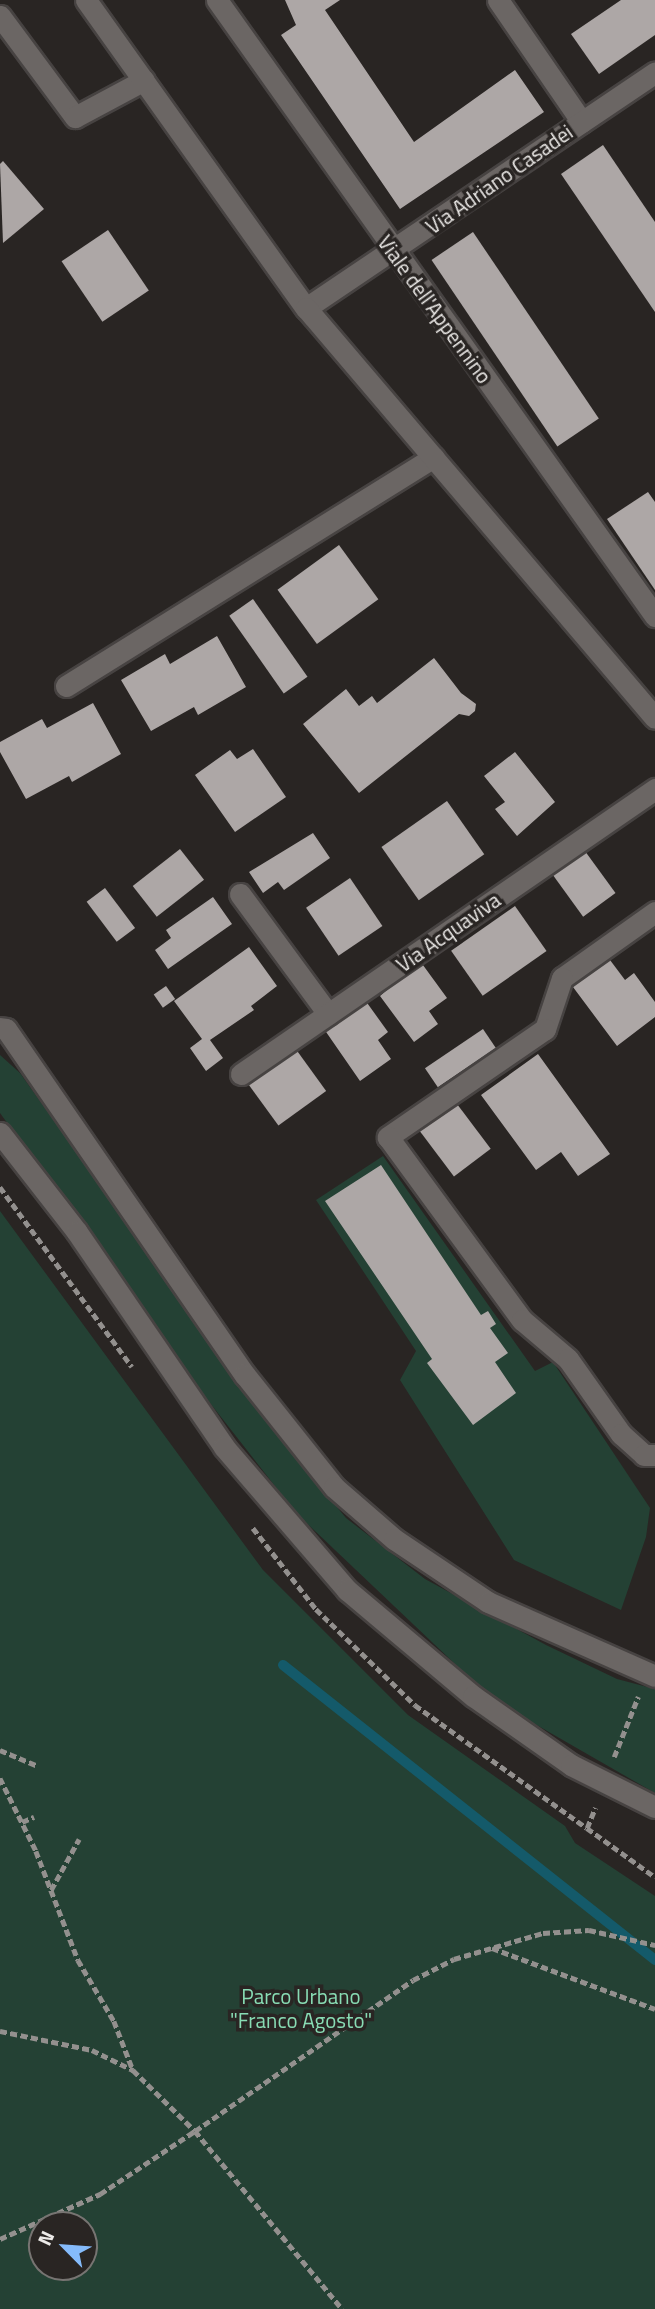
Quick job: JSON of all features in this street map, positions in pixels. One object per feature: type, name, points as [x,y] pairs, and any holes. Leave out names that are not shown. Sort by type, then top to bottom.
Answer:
[{"type":"street","points":[[86,0],[306,307],[655,718]]},
{"type":"street","name":"Viale dell'Appennino","points":[[217,0],[655,616]]},
{"type":"street","points":[[498,0],[582,122]]},
{"type":"street","points":[[0,16],[75,117],[144,80]]},
{"type":"street","name":"Via Adriano Casadei","points":[[306,307],[394,252],[655,73]]},
{"type":"street","points":[[66,686],[434,457]]},
{"type":"street","name":"Via Acquaviva","points":[[241,1074],[655,789]]},
{"type":"street","points":[[240,894],[328,1014]]},
{"type":"street","points":[[655,912],[562,978],[545,1029],[388,1137],[522,1320],[568,1359],[621,1434],[644,1455],[655,1455]]},
{"type":"street","points":[[0,1028],[6,1029],[245,1375],[334,1487],[394,1539],[488,1602],[655,1676]]},
{"type":"street","points":[[0,1133],[77,1232],[224,1447],[347,1590],[484,1704],[571,1765],[655,1807]]},
{"type":"path","points":[[0,1750],[38,1766]]},
{"type":"path","points":[[0,1778],[22,1822],[78,1961],[114,2021],[133,2070]]},
{"type":"path","points":[[22,1822],[34,1817]]},
{"type":"path","points":[[587,1828],[655,1877]]},
{"type":"path","points":[[51,1891],[79,1839]]},
{"type":"path","points":[[0,2239],[100,2193],[195,2131],[413,1980],[491,1948],[543,1933],[589,1930],[655,1945]]},
{"type":"path","points":[[491,1948],[655,2009]]},
{"type":"path","points":[[0,2031],[92,2050],[133,2070],[195,2131],[342,2309]]},
{"type":"green space","points":[[0,1055],[20,1073],[281,1440],[346,1518],[425,1579],[546,1645],[617,1679],[655,1689],[655,1793],[493,1700],[296,1513],[192,1380],[0,1113]]},
{"type":"green space","points":[[383,1156],[535,1371],[553,1362],[650,1508],[646,1537],[621,1610],[514,1560],[400,1380],[416,1351],[316,1200]]},
{"type":"green space","name":"Parco Urbano \"Franco Agosto\"","points":[[0,1211],[263,1570],[408,1715],[565,1826],[575,1843],[655,1896],[655,2309],[0,2309]]},
{"type":"building","points":[[285,0],[340,0],[325,10],[414,142],[515,70],[544,112],[400,209],[281,35],[296,25]]},
{"type":"building","points":[[621,0],[655,0],[655,35],[599,74],[571,34]]},
{"type":"building","points":[[603,145],[655,222],[655,312],[561,174]]},
{"type":"building","points":[[3,161],[44,209],[3,243],[0,164]]},
{"type":"building","points":[[108,230],[149,291],[102,322],[62,261]]},
{"type":"building","points":[[473,232],[599,419],[557,446],[432,260]]},
{"type":"building","points":[[648,492],[655,502],[655,590],[607,519]]},
{"type":"building","points":[[339,545],[378,599],[317,644],[278,590]]},
{"type":"building","points":[[253,599],[307,677],[284,693],[229,616]]},
{"type":"building","points":[[217,636],[246,687],[198,715],[194,707],[151,731],[121,680],[165,654],[170,664]]},
{"type":"building","points":[[434,658],[461,693],[476,704],[475,711],[469,716],[459,714],[359,793],[303,724],[346,689],[359,706],[372,696],[377,703]]},
{"type":"building","points":[[93,703],[121,754],[72,782],[69,776],[26,799],[0,752],[0,742],[42,719],[47,728]]},
{"type":"building","points":[[253,749],[286,797],[235,832],[195,775],[230,750],[237,759]]},
{"type":"building","points":[[515,752],[555,802],[517,836],[495,809],[505,802],[484,776]]},
{"type":"building","points":[[447,801],[484,854],[419,900],[381,847]]},
{"type":"building","points":[[313,833],[330,858],[284,890],[278,882],[263,893],[249,872]]},
{"type":"building","points":[[582,847],[616,893],[583,917],[550,871]]},
{"type":"building","points":[[180,849],[204,880],[157,917],[133,886]]},
{"type":"building","points":[[350,878],[382,926],[338,956],[306,908]]},
{"type":"building","points":[[105,888],[135,928],[117,942],[87,902]]},
{"type":"building","points":[[213,897],[232,924],[168,969],[155,950],[171,938],[166,930]]},
{"type":"building","points":[[515,906],[547,951],[483,996],[451,951]]},
{"type":"building","points":[[249,947],[277,986],[251,1006],[254,1010],[210,1040],[223,1058],[206,1071],[190,1048],[202,1039],[174,1001]]},
{"type":"building","points":[[607,956],[625,980],[634,973],[655,1002],[655,1017],[617,1046],[570,983]]},
{"type":"building","points":[[420,961],[447,998],[429,1011],[438,1024],[414,1042],[380,996]]},
{"type":"building","points":[[166,986],[175,999],[163,1008],[154,995]]},
{"type":"building","points":[[365,1000],[388,1032],[378,1040],[391,1059],[360,1081],[324,1029]]},
{"type":"building","points":[[483,1029],[496,1048],[438,1087],[425,1068]]},
{"type":"building","points":[[295,1048],[326,1091],[278,1126],[247,1083]]},
{"type":"building","points":[[538,1054],[610,1154],[578,1176],[561,1152],[536,1170],[481,1095]]},
{"type":"building","points":[[454,1100],[491,1149],[454,1176],[417,1128]]},
{"type":"building","points":[[381,1165],[481,1315],[488,1311],[496,1324],[490,1328],[508,1353],[495,1362],[516,1393],[473,1425],[427,1363],[432,1359],[325,1201]]},
{"type":"waterway","points":[[283,1665],[655,1960]]}]
